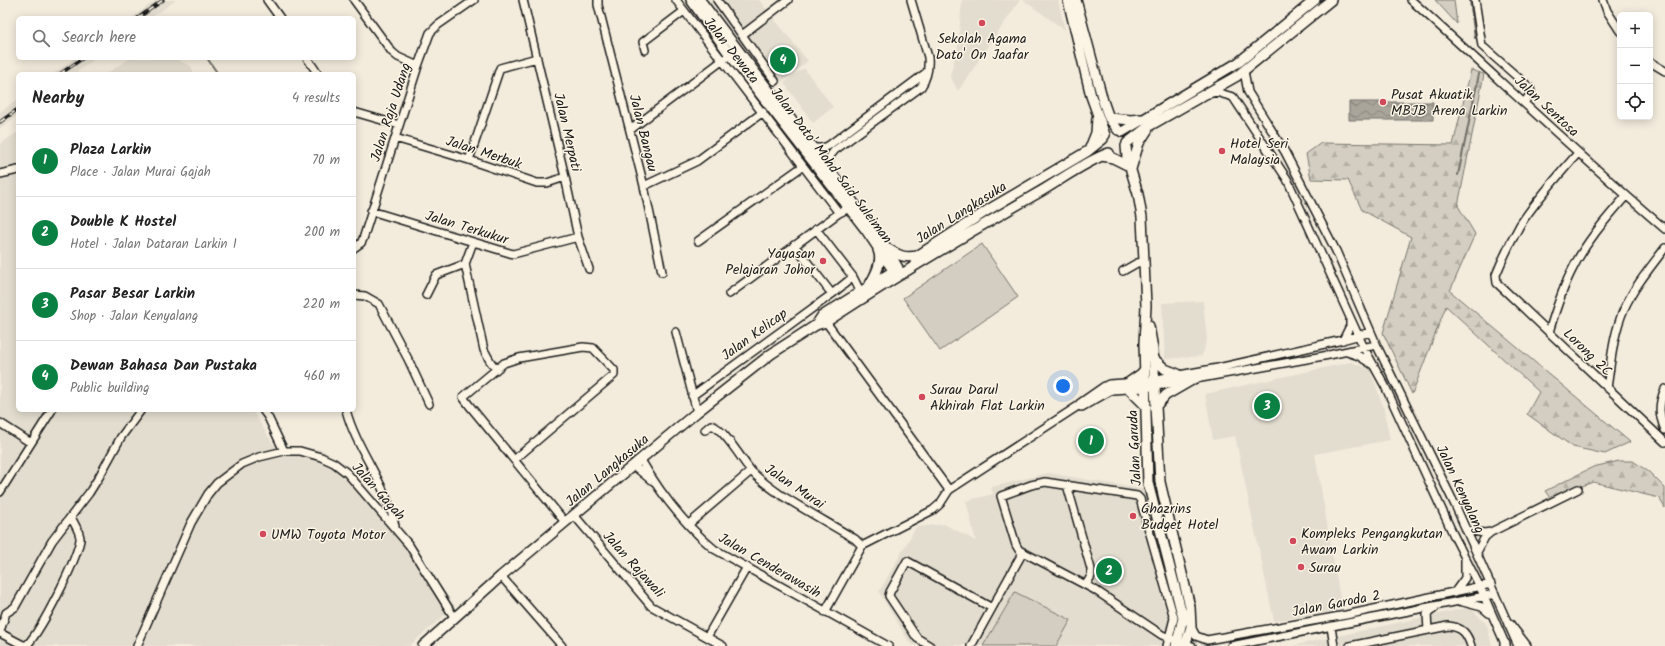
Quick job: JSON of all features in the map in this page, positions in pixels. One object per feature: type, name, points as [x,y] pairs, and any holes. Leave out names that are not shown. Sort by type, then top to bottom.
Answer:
[{"type":"main road","name":"Jalan Dato' Mohd Said Suleiman","points":[[691,0],[727,58],[770,106],[812,148],[828,168],[886,248],[897,272]]},
{"type":"main road","name":"Jalan Dato' Mohd Said Suleiman","points":[[700,0],[770,106],[897,272]]},
{"type":"main road","points":[[1068,0],[1096,113],[1104,137],[1104,147],[1129,170]]},
{"type":"main road","points":[[1076,0],[1097,81],[1109,118],[1125,135],[1126,144]]},
{"type":"main road","points":[[1111,153],[1121,152],[1126,144],[1147,122],[1239,62],[1315,0]]},
{"type":"main road","points":[[1104,137],[1111,130],[1120,131],[1147,122],[1199,98],[1226,83],[1331,0]]},
{"type":"main road","points":[[1088,151],[1096,133],[1096,113]]},
{"type":"main road","points":[[1109,118],[1147,122]]},
{"type":"main road","points":[[1129,170],[1147,122]]},
{"type":"main road","name":"Jalan Langkasuka","points":[[824,319],[897,272],[918,256],[988,210],[1088,151],[1104,137]]},
{"type":"main road","name":"Jalan Garuda","points":[[1126,144],[1129,170],[1138,194],[1141,214],[1147,315],[1153,358],[1150,384],[1148,483],[1183,618],[1181,644]]},
{"type":"main road","name":"Jalan Langkasuka","points":[[423,646],[501,576],[638,463],[697,412],[771,354],[816,325],[860,291],[993,218],[1100,156],[1111,153]]},
{"type":"main road","points":[[1100,156],[1113,158],[1129,170]]},
{"type":"main road","points":[[869,286],[875,275],[879,261],[879,253],[876,245]]},
{"type":"main road","points":[[886,248],[902,257],[907,258],[918,256]]},
{"type":"main road","name":"Jalan Garuda","points":[[1147,315],[1144,343],[1145,369],[1150,384]]},
{"type":"main road","points":[[1153,358],[1165,370],[1178,374]]},
{"type":"main road","points":[[1145,369],[1128,386],[1150,407],[1166,395],[1192,380]]},
{"type":"main road","name":"Jalan Garuda","points":[[1150,407],[1160,482],[1190,607],[1191,627],[1181,644]]},
{"type":"main road","points":[[1509,624],[1526,646]]},
{"type":"street","points":[[268,0],[279,16]]},
{"type":"street","points":[[354,0],[392,52],[398,57],[418,66]]},
{"type":"street","name":"Jalan Raja Udang","points":[[356,247],[361,243],[430,33],[438,25],[474,0]]},
{"type":"street","name":"Jalan Merpati","points":[[523,0],[578,237],[589,269]]},
{"type":"street","name":"Jalan Bangau","points":[[598,0],[598,5],[644,186],[662,272]]},
{"type":"street","name":"Jalan Dewata","points":[[676,0],[684,11],[727,58]]},
{"type":"street","points":[[718,0],[775,80]]},
{"type":"street","points":[[742,35],[788,0]]},
{"type":"street","points":[[828,168],[828,160],[830,155],[921,87],[929,65],[911,0]]},
{"type":"street","name":"Jalan Sentosa","points":[[1411,0],[1578,153],[1665,229]]},
{"type":"street","points":[[1475,0],[1482,46],[1530,88],[1531,93],[1524,103]]},
{"type":"street","points":[[1603,0],[1607,11],[1617,26]]},
{"type":"street","points":[[645,50],[643,42],[684,11]]},
{"type":"street","points":[[469,160],[500,68],[537,58]]},
{"type":"street","points":[[630,130],[727,58]]},
{"type":"street","points":[[308,60],[317,72]]},
{"type":"street","points":[[1653,64],[1665,71]]},
{"type":"street","name":"Jalan Kenyalang","points":[[1244,70],[1245,84],[1248,92],[1298,176],[1336,251],[1376,345],[1477,552],[1518,646]]},
{"type":"street","points":[[812,148],[823,148],[828,146],[927,72]]},
{"type":"street","name":"Jalan Kenyalang","points":[[1199,98],[1216,92],[1233,97],[1287,180],[1364,348],[1406,430],[1454,536],[1480,587],[1505,645]]},
{"type":"street","points":[[644,186],[697,161],[770,106],[803,166],[839,213]]},
{"type":"street","points":[[356,113],[399,125]]},
{"type":"street","name":"Jalan Merbuk","points":[[395,138],[469,160],[537,183],[547,183],[565,177]]},
{"type":"street","name":"Lorong 2C","points":[[1578,153],[1538,199],[1520,225],[1506,252],[1495,279],[1497,283],[1665,442]]},
{"type":"street","points":[[698,241],[803,166]]},
{"type":"street","points":[[0,174],[16,170]]},
{"type":"street","points":[[1549,332],[1560,297],[1571,272],[1586,246],[1602,224],[1626,196]]},
{"type":"street","points":[[729,294],[816,229],[849,208]]},
{"type":"street","name":"Jalan Terkukur","points":[[371,211],[513,254],[578,237]]},
{"type":"street","points":[[816,229],[853,277],[860,291]]},
{"type":"street","points":[[473,242],[465,264],[484,350],[496,369]]},
{"type":"street","points":[[794,245],[832,294]]},
{"type":"street","points":[[1607,388],[1615,338],[1623,310],[1635,289],[1665,248]]},
{"type":"street","points":[[1123,271],[1137,263],[1144,262]]},
{"type":"street","points":[[426,295],[436,275],[465,264]]},
{"type":"street","name":"Jalan Kelicap","points":[[692,396],[853,277]]},
{"type":"street","points":[[356,296],[365,296],[379,304],[405,353],[429,404]]},
{"type":"street","points":[[1343,340],[1350,326],[1350,315]]},
{"type":"street","points":[[824,319],[949,490]]},
{"type":"street","points":[[676,332],[697,412]]},
{"type":"street","points":[[1150,384],[1178,374],[1218,368],[1343,340],[1371,332]]},
{"type":"street","points":[[825,612],[862,546],[933,510],[940,504],[949,490],[1078,406],[1082,407],[1112,390],[1128,386],[1192,380],[1347,352],[1376,345]]},
{"type":"street","points":[[514,460],[614,375],[614,370],[596,350],[589,347],[519,358],[504,363],[463,397],[514,460],[566,522]]},
{"type":"street","points":[[1347,352],[1359,356],[1374,366]]},
{"type":"street","points":[[1665,389],[1659,406],[1659,415],[1665,430]]},
{"type":"street","points":[[0,492],[51,412]]},
{"type":"street","points":[[71,517],[79,534],[80,540],[72,562],[50,609],[28,643],[25,645],[0,632],[6,613],[15,607],[52,541],[99,477],[121,437],[140,412]]},
{"type":"street","points":[[264,412],[284,451]]},
{"type":"street","points":[[347,412],[351,425],[381,484],[392,511],[396,529]]},
{"type":"street","points":[[0,423],[31,443]]},
{"type":"street","name":"Jalan Murai","points":[[705,430],[712,425],[720,430],[751,472],[764,483],[855,539],[862,546]]},
{"type":"street","points":[[1406,430],[1415,425]]},
{"type":"street","name":"Jalan Gagah","points":[[137,646],[191,523],[208,494],[217,483],[242,464],[259,457],[284,451],[305,452],[321,457],[334,463],[347,473],[396,529],[421,562],[454,617]]},
{"type":"street","name":"Jalan Cenderawasih","points":[[638,463],[700,538],[714,549],[888,646]]},
{"type":"street","points":[[689,524],[751,472]]},
{"type":"street","points":[[1152,498],[1140,499],[1137,496],[1042,482],[1001,496],[1016,545],[1023,552],[1086,585],[1181,644]]},
{"type":"street","points":[[1067,485],[1091,569],[1091,576],[1086,585]]},
{"type":"street","points":[[1477,552],[1485,537],[1491,532],[1578,489]]},
{"type":"street","points":[[1140,499],[1173,615],[1173,622],[1181,644]]},
{"type":"street","name":"Jalan Rajawali","points":[[574,515],[651,606],[723,646]]},
{"type":"street","points":[[1466,530],[1480,533],[1491,532]]},
{"type":"street","points":[[971,646],[1023,552]]},
{"type":"street","points":[[1454,593],[1466,578],[1465,557]]},
{"type":"street","points":[[930,646],[917,638],[891,601],[890,592],[907,560],[992,608]]},
{"type":"street","points":[[707,637],[747,567]]},
{"type":"street","points":[[501,576],[562,646]]},
{"type":"street","name":"Jalan Garoda 2","points":[[1191,627],[1196,636],[1207,640],[1454,593],[1491,584]]},
{"type":"street","name":"Jalan Garoda 2","points":[[1231,646],[1248,645],[1496,594]]},
{"type":"street","points":[[1460,601],[1482,607],[1492,616]]},
{"type":"street","points":[[1428,630],[1427,614],[1440,606]]},
{"type":"street","points":[[1350,646],[1448,626],[1456,627],[1466,632],[1470,646]]},
{"type":"street","points":[[1331,627],[1334,646]]},
{"type":"street","points":[[1167,646],[1181,644]]},
{"type":"shaded area","points":[[156,0],[176,0],[154,16],[134,16]]},
{"type":"shaded area","points":[[706,0],[759,0],[808,61],[774,88]]},
{"type":"shaded area","name":"Sekolah Agama Dato' On Jaafar","points":[[962,0],[1020,0],[958,91],[950,76],[958,46]]},
{"type":"shaded area","name":"Sekolah Agama Dato' On Jaafar","points":[[1023,0],[1058,0],[1065,30]]},
{"type":"shaded area","points":[[72,60],[93,60],[77,72],[56,72]]},
{"type":"shaded area","points":[[127,60],[178,60],[191,66],[193,72],[109,72]]},
{"type":"shaded area","points":[[804,68],[833,107],[813,123],[784,83]]},
{"type":"shaded area","points":[[16,100],[16,116],[0,128],[0,112]]},
{"type":"shaded area","points":[[16,133],[16,412],[253,412],[273,444],[323,450],[374,496],[455,606],[409,646],[0,646],[0,144]]},
{"type":"shaded area","points":[[1203,301],[1207,339],[1202,356],[1165,359],[1162,303]]},
{"type":"shaded area","points":[[1351,362],[1370,369],[1384,409],[1390,440],[1315,454],[1342,610],[1274,621],[1235,436],[1213,440],[1205,394]]},
{"type":"shaded area","points":[[1048,473],[1148,490],[1180,619],[1172,646],[911,645],[879,592],[916,527],[944,524],[976,541],[966,501],[993,494],[991,487]]},
{"type":"shaded area","points":[[1470,607],[1487,625],[1492,646],[1292,646]]},
{"type":"green space","points":[[1435,0],[1454,0],[1457,24]]},
{"type":"green space","points":[[1471,70],[1484,74],[1458,206],[1475,234],[1450,291],[1630,442],[1605,454],[1573,447],[1527,414],[1539,392],[1446,306],[1412,394],[1383,333],[1411,237],[1362,210],[1348,180],[1311,179],[1306,154],[1321,143],[1453,145]]},
{"type":"green space","points":[[982,244],[1018,297],[940,351],[903,298]]},
{"type":"green space","points":[[1619,461],[1633,461],[1649,472],[1665,488],[1665,508],[1659,498],[1593,482],[1550,498],[1545,491],[1593,467]]},
{"type":"green space","points":[[1015,592],[1071,620],[1056,646],[983,646]]},
{"type":"water","points":[[1349,102],[1433,102],[1433,120],[1349,120]]},
{"type":"waterway","points":[[1470,0],[1475,38]]},
{"type":"waterway","points":[[208,60],[217,72]]},
{"type":"waterway","points":[[1458,175],[1479,74]]},
{"type":"railway","points":[[141,16],[163,0]]},
{"type":"railway","points":[[63,72],[80,60]]},
{"type":"railway","points":[[0,122],[16,110]]},
{"type":"place","name":"Sekolah Agama Dato' On Jaafar","points":[[982,23]]},
{"type":"place","name":"Dewan Bahasa Dan Pustaka","points":[[783,60]]},
{"type":"place","name":"Pusat Akuatik MBJB Arena Larkin","points":[[1383,102]]},
{"type":"place","name":"Hotel Seri Malaysia","points":[[1222,151]]},
{"type":"place","name":"Yayasan Pelajaran Johor","points":[[823,261]]},
{"type":"place","name":"Surau Darul Akhirah Flat Larkin","points":[[922,397]]},
{"type":"place","name":"Pasar Besar Larkin","points":[[1267,406]]},
{"type":"place","name":"Plaza Larkin","points":[[1091,441]]},
{"type":"place","name":"Ghazrins Budget Hotel","points":[[1133,516]]},
{"type":"place","name":"UMW Toyota Motor","points":[[263,534]]},
{"type":"place","name":"Kompleks Pengangkutan Awam Larkin","points":[[1293,541]]},
{"type":"place","name":"Surau","points":[[1301,567]]},
{"type":"place","name":"Double K Hostel","points":[[1109,571]]}]
